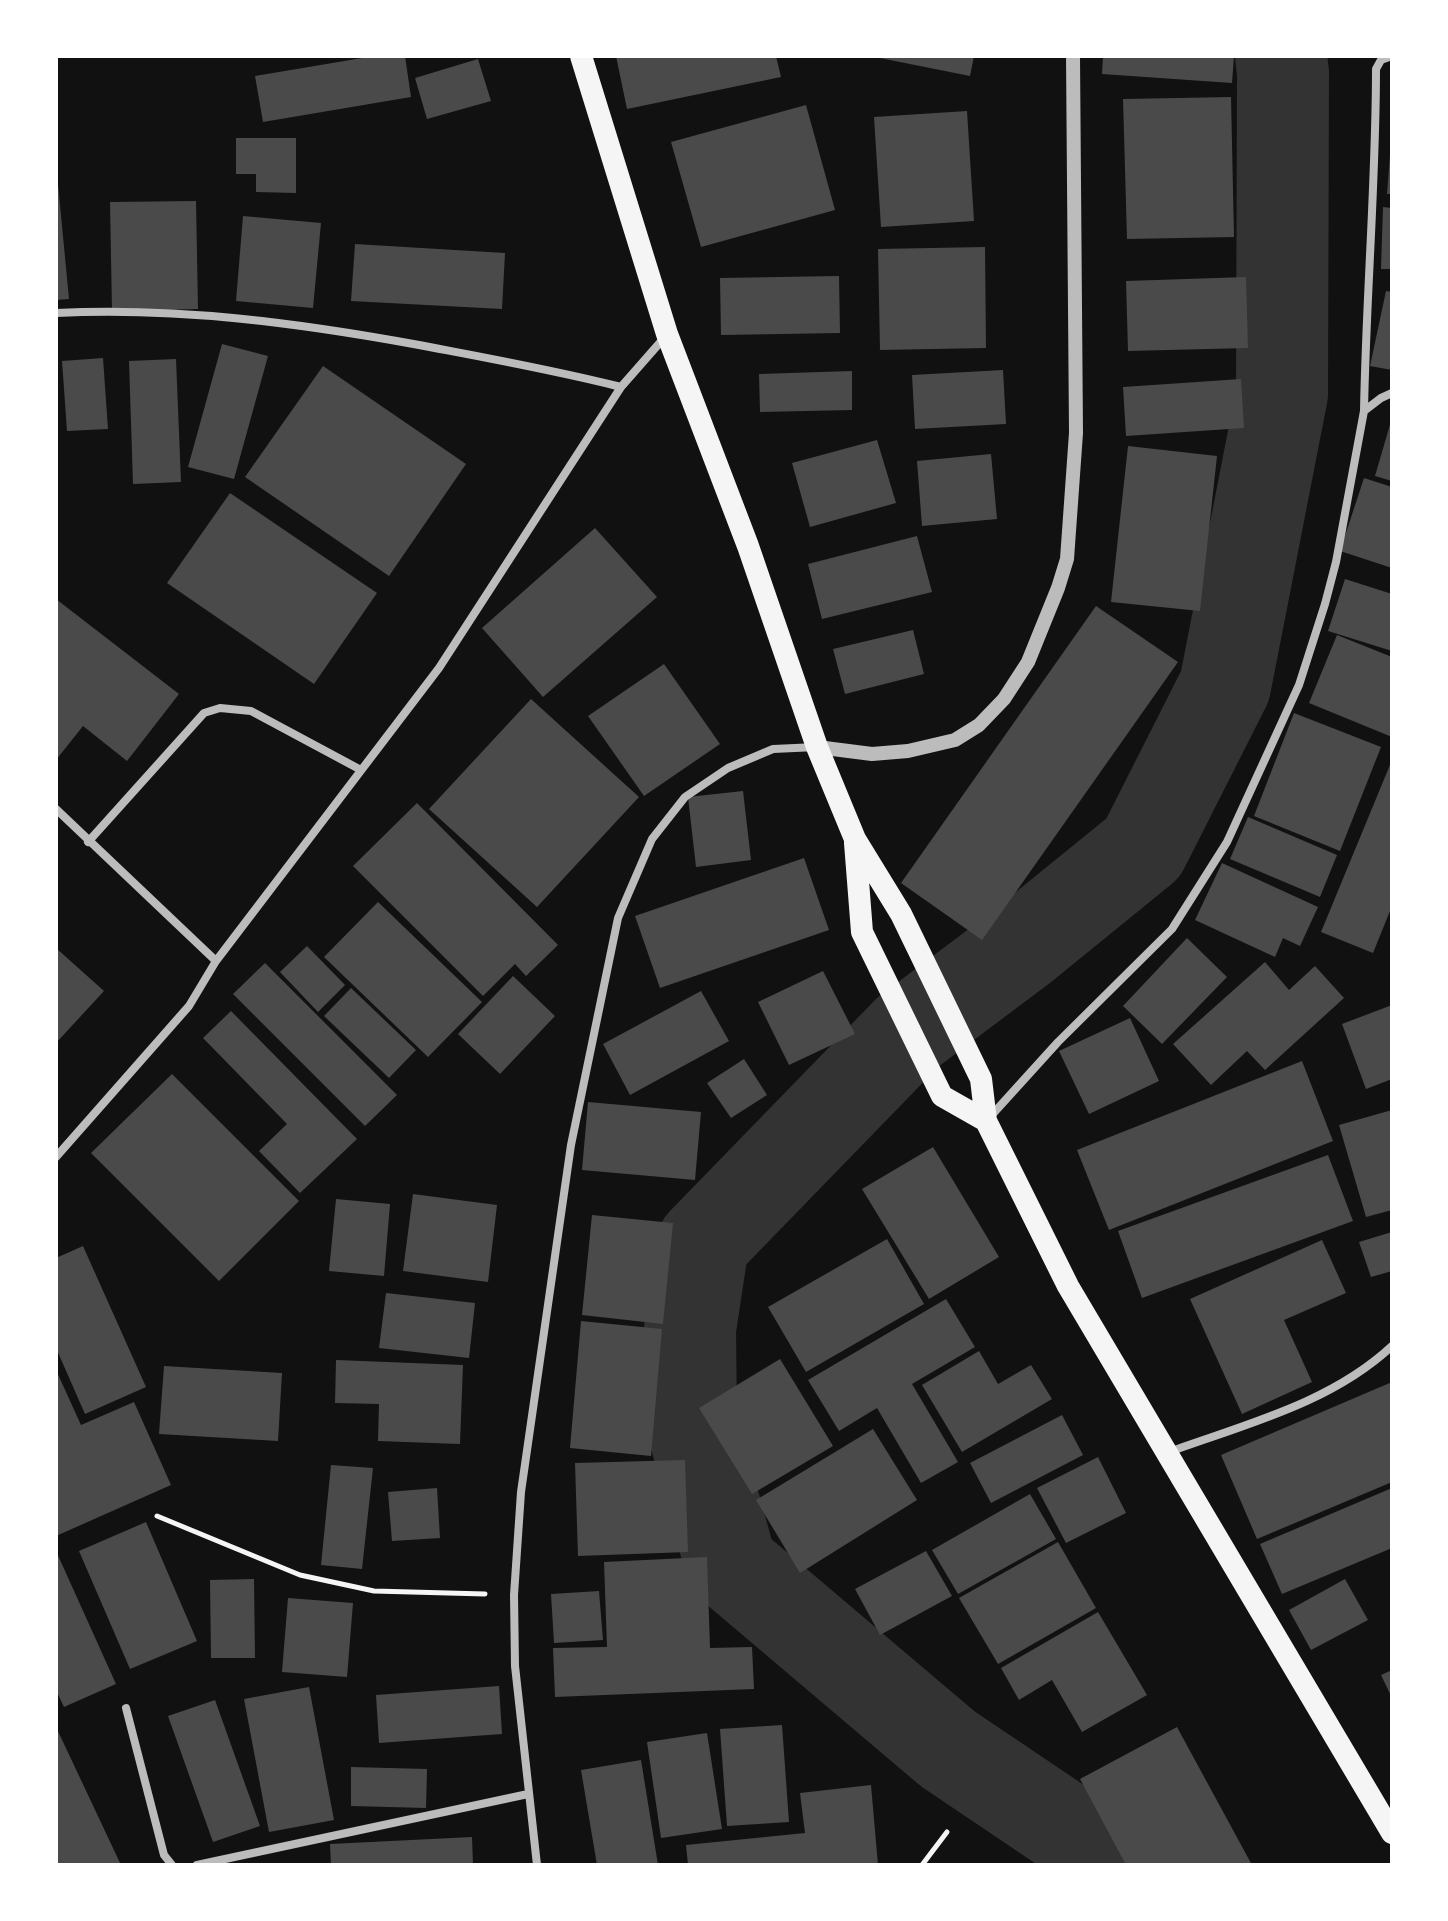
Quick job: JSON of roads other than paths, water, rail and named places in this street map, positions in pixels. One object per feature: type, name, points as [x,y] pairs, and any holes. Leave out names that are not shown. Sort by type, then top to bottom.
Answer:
[{"type":"highway","points":[[581,56],[667,334],[748,546],[817,747],[855,839],[901,914],[981,1079],[986,1121],[1068,1286],[1392,1833]]},
{"type":"highway","points":[[855,839],[862,932],[942,1096],[986,1121]]},
{"type":"street","points":[[537,1865],[515,1666],[514,1595],[521,1492],[571,1145],[618,918],[652,839],[685,797],[728,768],[773,749],[817,747],[872,754],[908,751],[955,740],[979,725],[1004,699],[1028,662],[1067,559],[1076,433],[1073,56]]},
{"type":"street","points":[[986,1121],[1058,1042],[1172,929],[1227,842],[1299,685],[1336,562],[1364,411],[1365,320],[1376,138],[1376,69],[1381,60],[1392,56]]},
{"type":"street","points":[[56,313],[240,317],[351,333],[554,370],[621,387]]},
{"type":"street","points":[[56,1157],[189,1006],[216,961],[439,668],[621,387],[667,334]]},
{"type":"street","points":[[1364,411],[1392,393]]},
{"type":"street","points":[[88,842],[204,713],[220,708],[251,711],[361,770]]},
{"type":"street","points":[[56,809],[216,961]]},
{"type":"street","points":[[1168,1452],[1302,1404],[1375,1362],[1392,1346]]},
{"type":"street","points":[[126,1708],[164,1855],[172,1865]]},
{"type":"street","points":[[197,1865],[528,1794]]},
{"type":"waterway","points":[[1092,1865],[1089,1844],[948,1749],[731,1565],[691,1421],[690,1329],[703,1243],[908,1032],[1020,948],[1143,848],[1225,686],[1282,394],[1281,56]]}]
